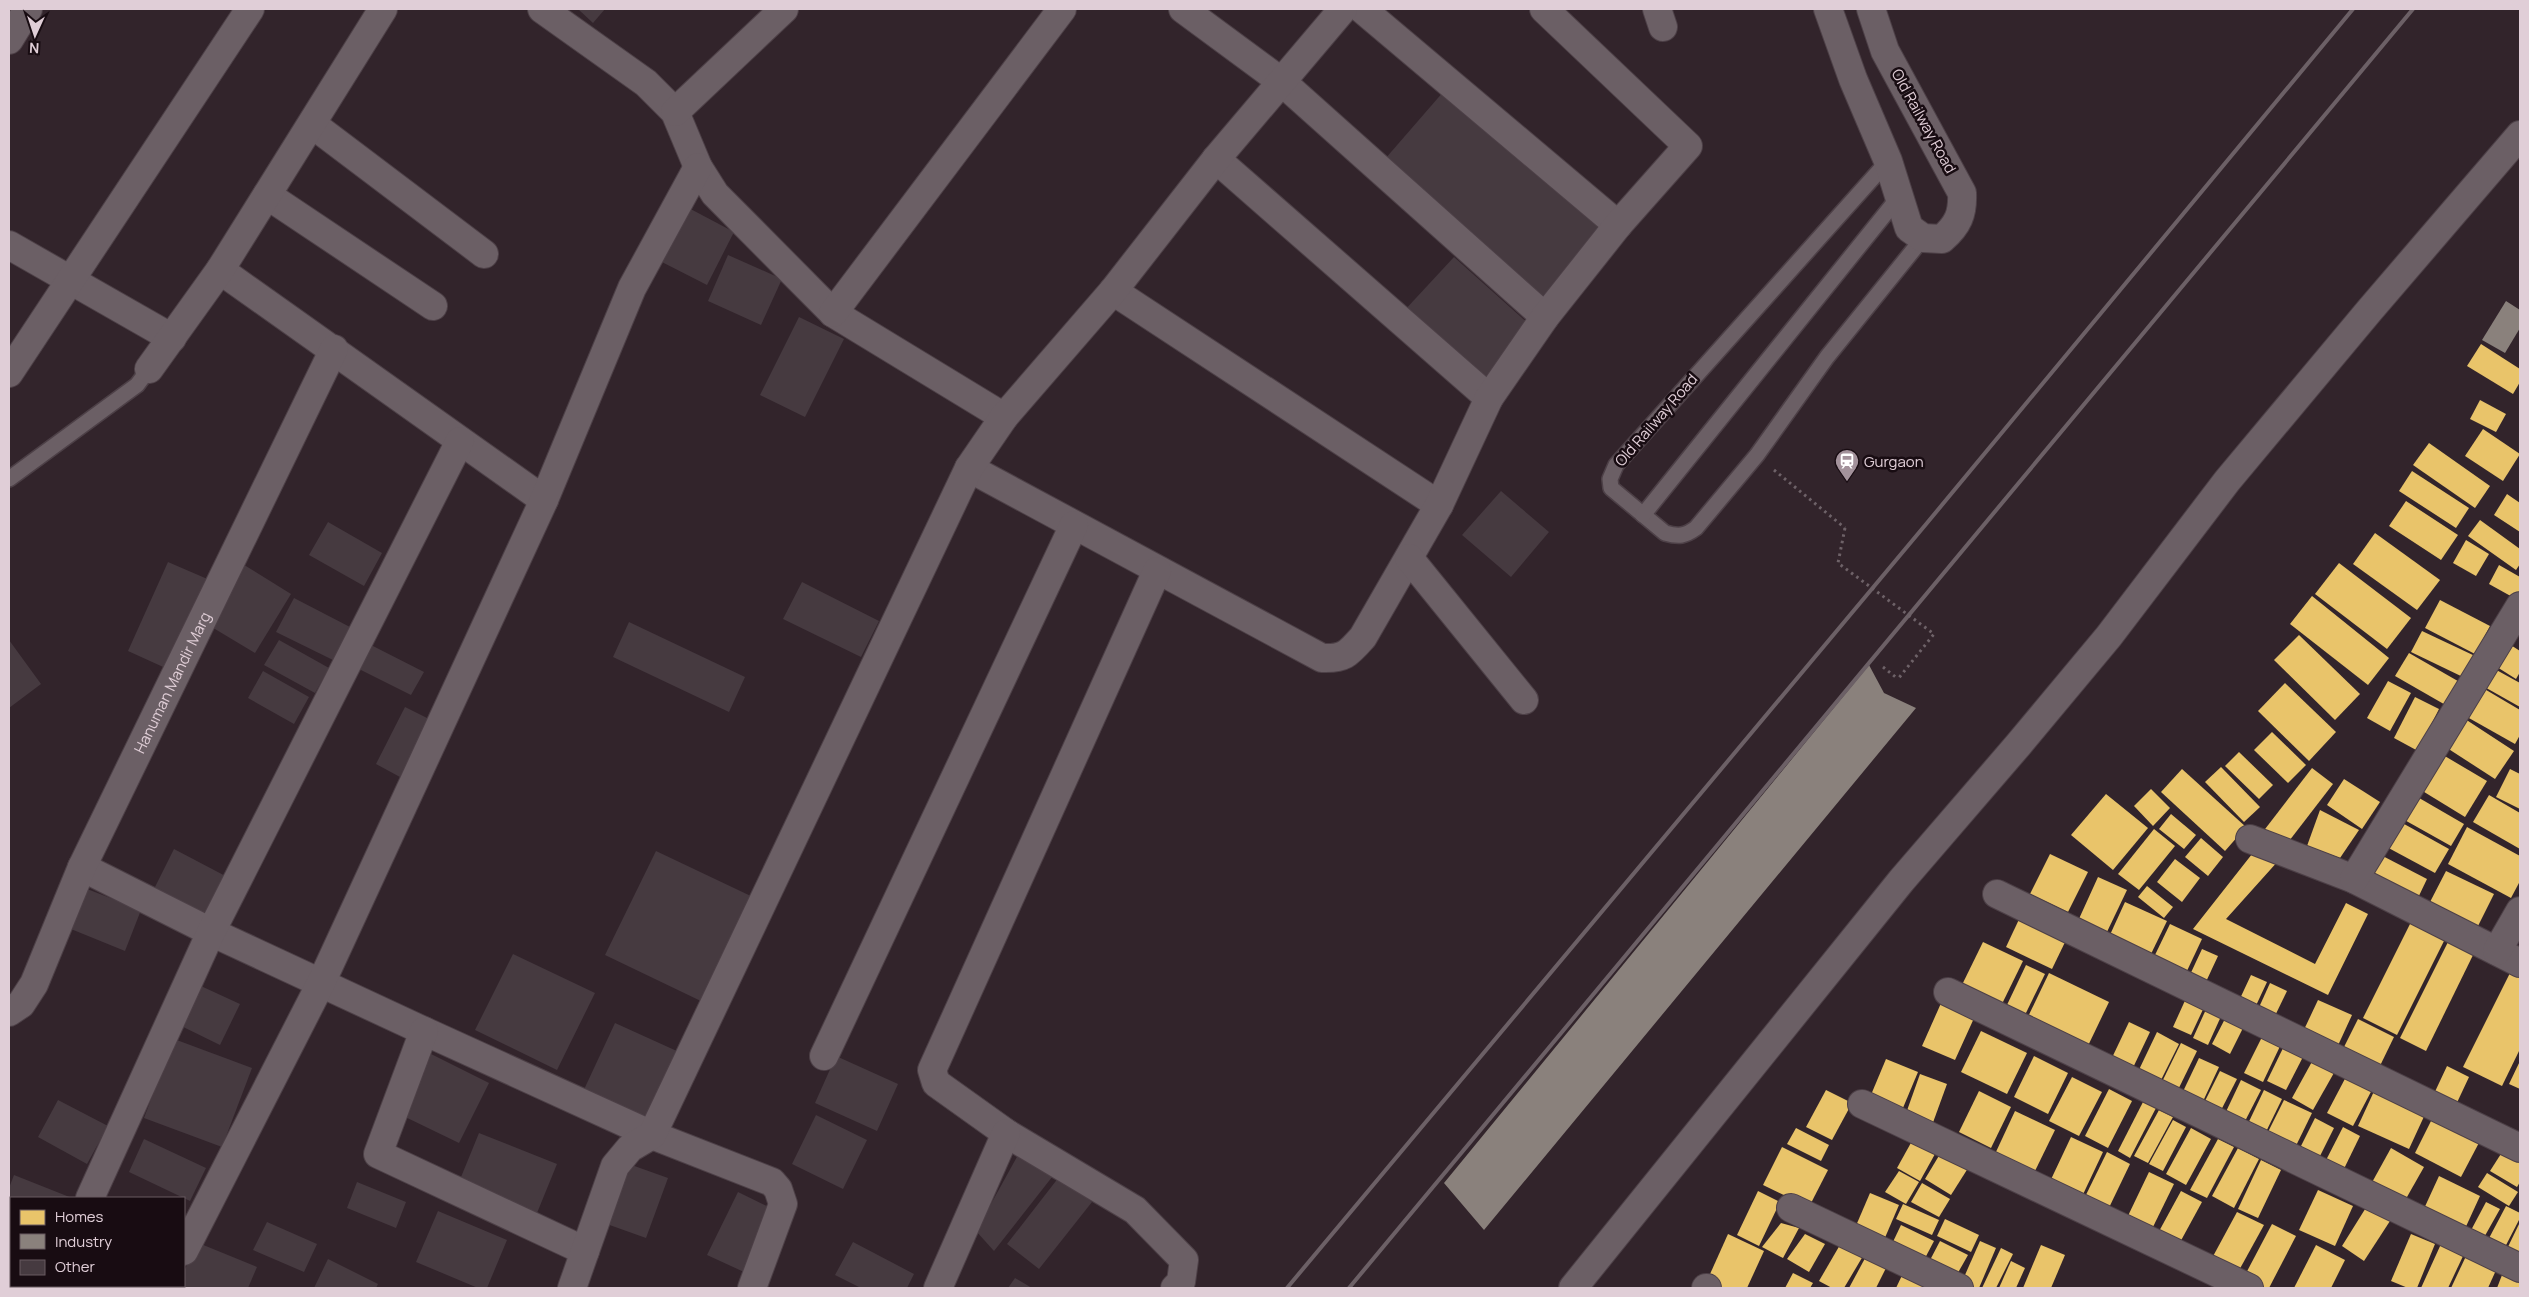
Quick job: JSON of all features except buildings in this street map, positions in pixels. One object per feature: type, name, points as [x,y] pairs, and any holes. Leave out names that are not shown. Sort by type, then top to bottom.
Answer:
[{"type":"street","points":[[9,40],[28,9]]},
{"type":"street","points":[[9,373],[68,281],[250,9]]},
{"type":"street","points":[[148,369],[220,270],[383,9]]},
{"type":"street","points":[[542,9],[646,83],[675,112],[698,167],[715,194],[833,313],[1004,416]]},
{"type":"street","points":[[675,112],[784,9]]},
{"type":"street","points":[[833,313],[1062,9]]},
{"type":"street","points":[[1183,9],[1282,82],[1545,317]]},
{"type":"street","points":[[572,1288],[615,1166],[630,1148],[652,1135],[969,468],[1004,416],[1113,292],[1216,159],[1343,9]]},
{"type":"street","points":[[1362,9],[1618,225]]},
{"type":"street","points":[[969,468],[1322,658],[1340,658],[1352,650],[1363,637],[1439,505],[1489,398],[1545,317],[1618,225],[1688,146],[1544,9]]},
{"type":"street","points":[[1828,9],[1853,79],[1888,161],[1898,198],[1909,228],[1922,238]]},
{"type":"street","name":"Old Railway Road","points":[[1871,9],[1885,51],[1962,193],[1963,210],[1956,226],[1942,239],[1922,238]]},
{"type":"street","points":[[312,124],[484,254]]},
{"type":"street","points":[[1572,1288],[1901,881],[2109,636],[2227,481],[2520,135]]},
{"type":"street","points":[[1216,159],[1489,398]]},
{"type":"street","points":[[185,1249],[321,983],[544,500],[632,288],[698,167]]},
{"type":"street","points":[[267,195],[433,306]]},
{"type":"street","points":[[9,245],[68,281],[172,338]]},
{"type":"street","points":[[220,270],[334,349],[544,500]]},
{"type":"street","points":[[1113,292],[1439,505]]},
{"type":"street","name":"Hanuman Mandir Marg","points":[[9,1012],[21,1004],[34,984],[82,867],[334,349]]},
{"type":"street","points":[[90,1197],[210,932],[460,441]]},
{"type":"street","points":[[824,1056],[1074,525]]},
{"type":"street","points":[[1408,558],[1524,700]]},
{"type":"street","points":[[1157,570],[933,1065],[932,1074],[936,1082],[1006,1133],[1134,1210],[1184,1260],[1181,1282],[1175,1288]]},
{"type":"street","points":[[2354,879],[2520,606]]},
{"type":"street","points":[[2250,839],[2354,879],[2508,957],[2520,911]]},
{"type":"street","points":[[82,867],[210,932],[424,1031],[652,1135],[772,1182],[778,1189],[783,1204],[752,1288]]},
{"type":"street","points":[[1997,894],[2520,1148]]},
{"type":"street","points":[[1948,992],[2520,1268]]},
{"type":"street","points":[[424,1031],[378,1154],[585,1251]]},
{"type":"street","points":[[1862,1104],[2249,1288]]},
{"type":"street","points":[[938,1288],[1006,1133]]},
{"type":"street","points":[[1791,1208],[1959,1288]]},
{"type":"lane","name":"Old Railway Road","points":[[1888,161],[1616,465],[1610,479],[1611,488],[1665,533],[1686,536],[1696,528],[1757,456],[1827,357],[1922,238]]},
{"type":"lane","points":[[1643,515],[1898,198]]},
{"type":"lane","points":[[9,478],[137,385],[148,369]]},
{"type":"path","points":[[1757,456],[1845,528],[1838,563],[1934,634],[1898,679],[1883,667]]},
{"type":"railway","points":[[1287,1288],[1927,523],[2353,9]]},
{"type":"railway","points":[[1349,1288],[2413,9]]},
{"type":"place","name":"Gurgaon","points":[[1847,482]]}]
